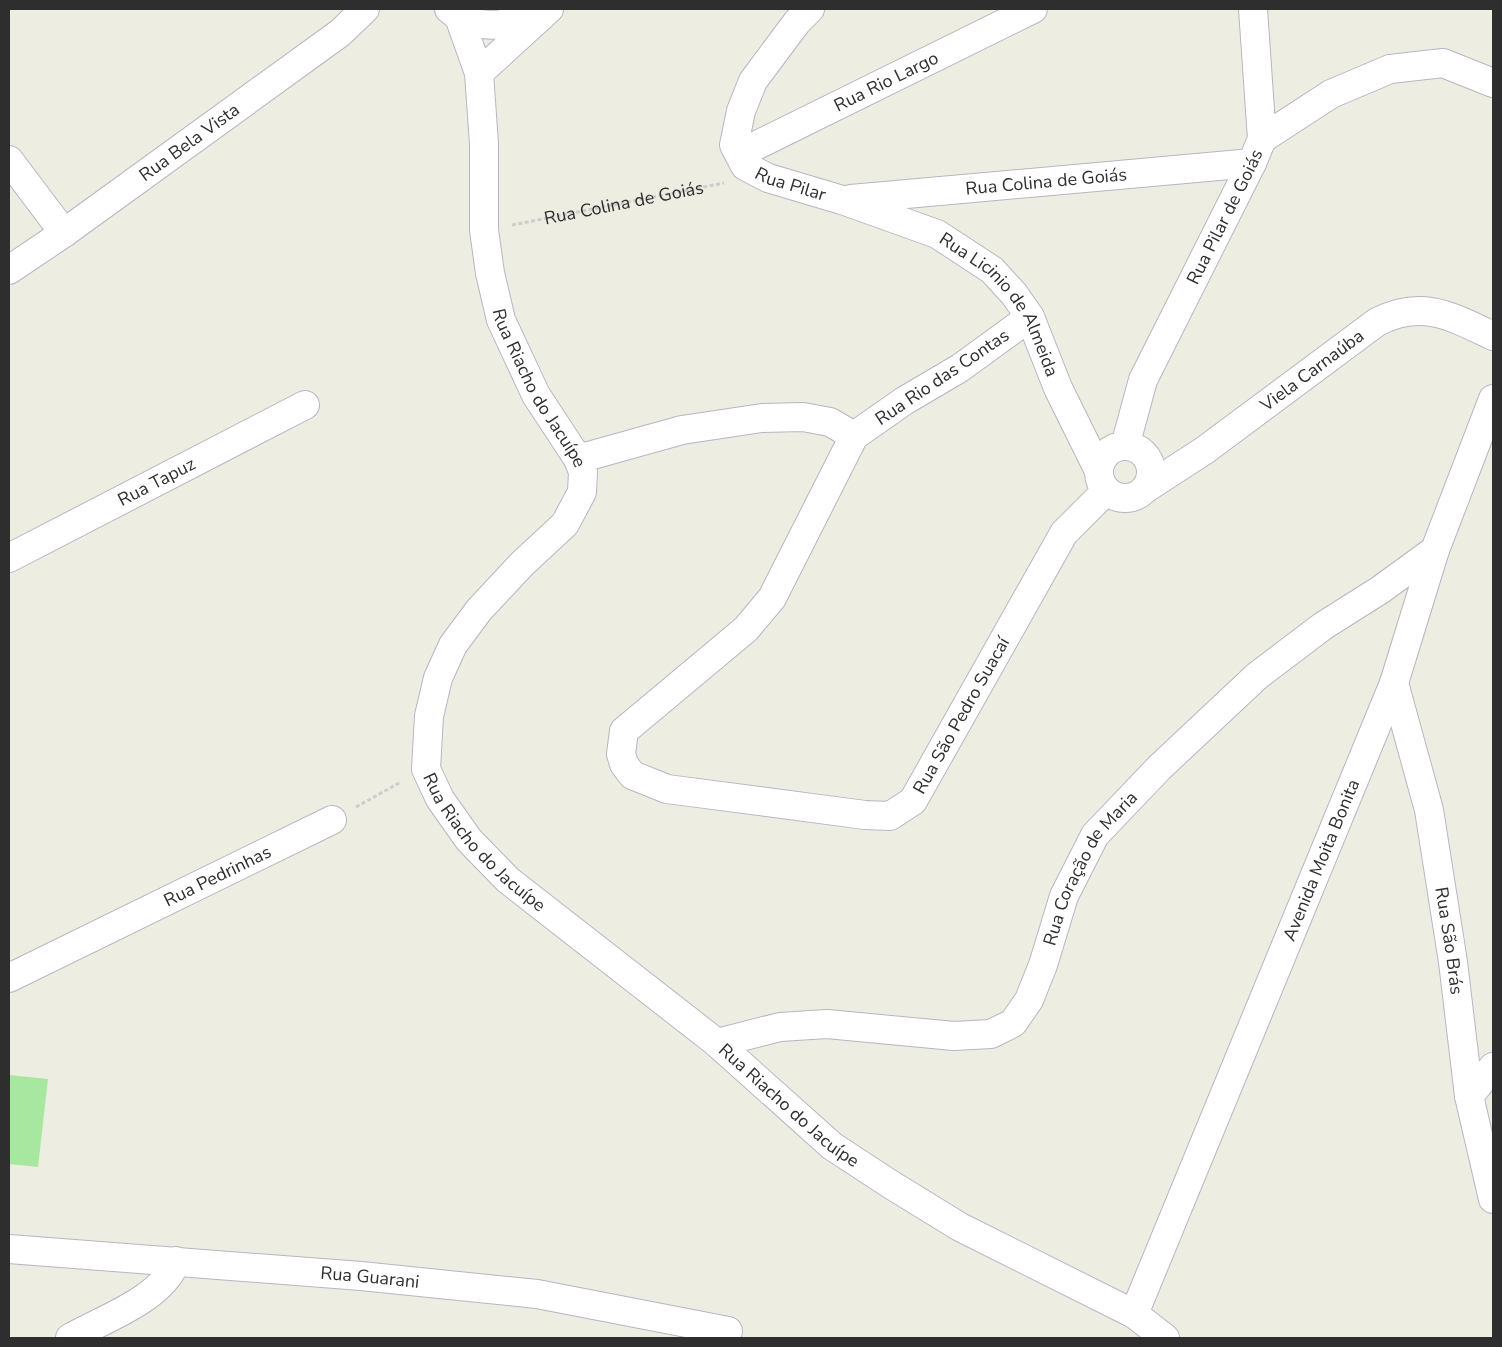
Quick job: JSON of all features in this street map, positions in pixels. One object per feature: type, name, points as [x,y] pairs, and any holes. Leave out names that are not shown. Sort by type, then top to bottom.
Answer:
[{"type":"street","name":"Rua Bela Vista","points":[[9,270],[64,233],[340,33],[366,9]]},
{"type":"street","name":"Rua Pilar","points":[[810,9],[753,81],[741,111],[734,144],[745,166],[764,176],[842,200]]},
{"type":"street","name":"Rua Rio Largo","points":[[739,154],[1033,9]]},
{"type":"street","points":[[1253,9],[1257,151]]},
{"type":"street","points":[[454,13],[472,24],[487,26],[504,25],[545,13]]},
{"type":"street","name":"Rua Riacho do Jacuípe","points":[[454,13],[479,73],[484,144],[484,230],[490,273],[501,320],[536,395],[578,459],[583,472],[582,492],[565,524],[522,564],[479,610],[453,645],[438,678],[429,716],[426,769],[440,799],[469,840],[508,880],[718,1043],[832,1146],[960,1226],[1134,1314],[1165,1338]]},
{"type":"street","points":[[479,73],[545,13]]},
{"type":"street","name":"Rua Pilar de Goiás","points":[[1125,446],[1143,380],[1257,151],[1331,94],[1390,69],[1443,63],[1493,83]]},
{"type":"street","name":"Rua Colina de Goiás","points":[[842,200],[1257,151]]},
{"type":"street","points":[[9,160],[64,233]]},
{"type":"street","name":"Rua Licinio de Almeida","points":[[842,200],[937,234],[992,270],[1014,294],[1030,317],[1058,388],[1102,481]]},
{"type":"street","name":"Viela Carnaúba","points":[[1145,489],[1205,450],[1376,322],[1396,312],[1418,309],[1445,314],[1493,336]]},
{"type":"street","name":"Rua Rio das Contas","points":[[854,436],[904,401],[960,368],[1030,317]]},
{"type":"street","name":"Avenida Moita Bonita","points":[[1134,1314],[1394,683],[1435,550],[1493,399]]},
{"type":"street","name":"Rua Tapuz","points":[[9,558],[305,405]]},
{"type":"street","points":[[578,459],[682,430],[762,418],[803,417],[830,422],[854,436]]},
{"type":"street","name":"Rua São Pedro Suacaí","points":[[854,436],[772,598],[746,629],[624,730],[620,754],[632,775],[667,789],[865,815],[890,816],[914,801],[1064,533],[1102,481]]},
{"type":"street","points":[[1125,446],[1133,447],[1146,457],[1151,473],[1145,489],[1139,494],[1122,498],[1102,481],[1102,458],[1108,452],[1125,446]]},
{"type":"street","name":"Rua Coração de Maria","points":[[718,1043],[780,1027],[827,1024],[954,1036],[991,1034],[1013,1023],[1029,1000],[1043,965],[1064,896],[1095,835],[1159,768],[1256,676],[1323,626],[1380,590],[1435,550]]},
{"type":"street","name":"Rua São Brás","points":[[1394,683],[1429,810],[1453,962],[1468,1096],[1493,1199]]},
{"type":"street","name":"Rua Pedrinhas","points":[[9,978],[332,820]]},
{"type":"street","points":[[1468,1096],[1493,1067]]},
{"type":"street","name":"Rua Guarani","points":[[9,1249],[361,1276],[537,1294],[728,1331]]},
{"type":"street","points":[[70,1338],[154,1292],[172,1273],[176,1261]]},
{"type":"path","name":"Rua Colina de Goiás","points":[[484,230],[764,176]]},
{"type":"path","points":[[332,820],[426,769]]},
{"type":"green space","points":[[9,1075],[48,1079],[38,1167],[9,1164]]}]
